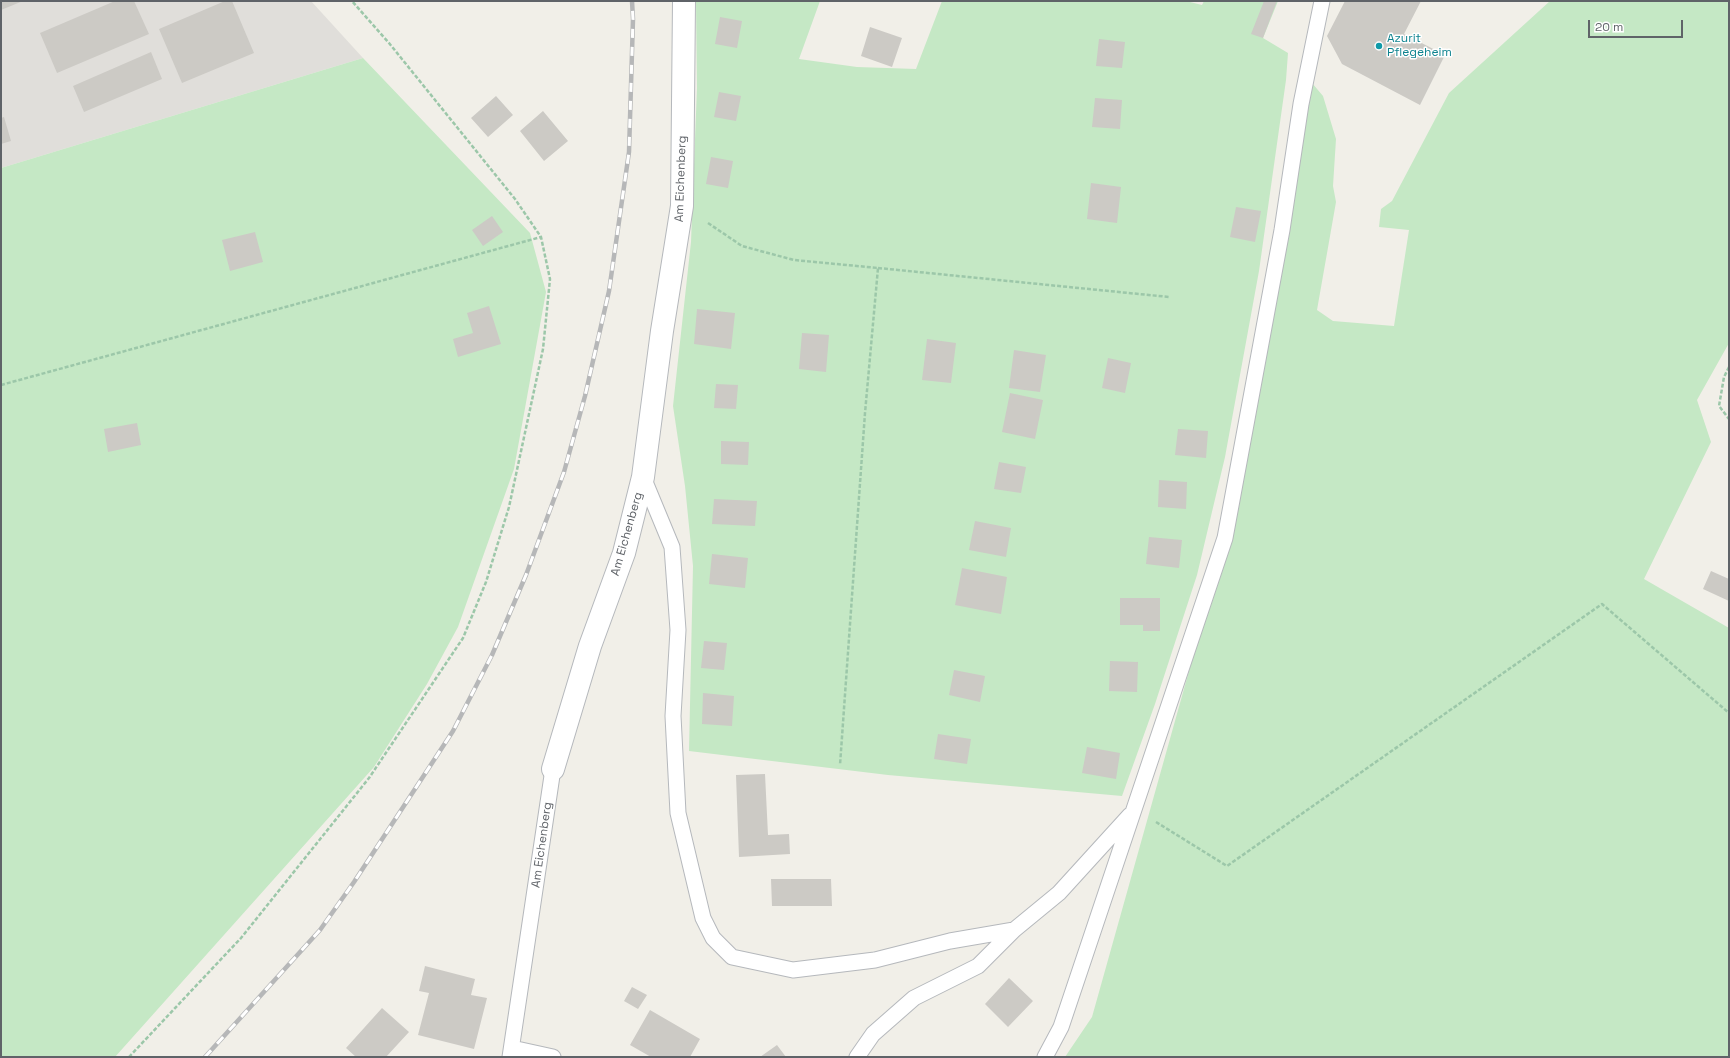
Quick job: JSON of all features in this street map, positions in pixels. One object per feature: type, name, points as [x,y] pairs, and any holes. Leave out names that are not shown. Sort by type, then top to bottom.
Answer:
[{"type":"street","name":"Am Eichenberg","points":[[553,769],[590,646],[624,553],[643,477],[662,331],[682,206],[684,1]]},
{"type":"lane","points":[[1045,1057],[1061,1027],[1225,538],[1282,230],[1309,60],[1322,1]]},
{"type":"lane","points":[[643,477],[672,547],[678,630],[673,716],[678,813],[703,918],[712,938],[732,957],[793,970],[875,960],[950,942],[1014,930]]},
{"type":"lane","name":"Am Eichenberg","points":[[511,1052],[553,769]]},
{"type":"lane","points":[[857,1057],[873,1034],[914,998],[978,966],[1014,930],[1059,893],[1135,810]]},
{"type":"lane","points":[[511,1052],[552,1057]]},
{"type":"path","points":[[129,1057],[241,938],[369,778],[463,638],[486,582],[509,507],[543,349],[550,279],[541,237],[510,192],[389,43],[352,1]]},
{"type":"path","points":[[682,206],[742,246],[794,260],[1169,297]]},
{"type":"path","points":[[1,385],[541,237]]},
{"type":"path","points":[[840,765],[864,421],[878,268]]},
{"type":"path","points":[[1729,368],[1724,377],[1719,406],[1729,419]]},
{"type":"path","points":[[1155,822],[1227,866],[1602,604],[1729,713]]},
{"type":"shaded area","points":[[1,1],[311,1],[363,58],[1,168]]},
{"type":"green space","points":[[696,1],[820,1],[799,59],[857,67],[916,69],[942,1],[1186,1],[1202,5],[1204,1],[1278,1],[1263,38],[1288,53],[1286,80],[1259,271],[1225,457],[1197,575],[1155,704],[1122,796],[888,775],[689,751],[693,566],[685,486],[673,406],[691,242],[697,88]]},
{"type":"green space","points":[[1550,1],[1729,1],[1729,343],[1697,400],[1711,442],[1644,579],[1729,628],[1729,1057],[1065,1057],[1092,1017],[1226,539],[1292,214],[1312,83],[1323,96],[1336,139],[1333,186],[1336,202],[1317,310],[1333,321],[1394,326],[1409,230],[1379,227],[1381,209],[1392,201],[1449,93]]},
{"type":"green space","points":[[363,58],[530,233],[546,292],[514,469],[458,627],[427,684],[374,767],[115,1057],[1,1057],[1,168]]},
{"type":"building","points":[[1,1],[23,1],[1,10]]},
{"type":"building","points":[[115,1],[134,1],[149,34],[57,73],[40,33]]},
{"type":"building","points":[[225,1],[232,1],[254,53],[182,83],[159,29]]},
{"type":"building","points":[[1264,1],[1277,1],[1263,38],[1251,34]]},
{"type":"building","name":"Azurit Pflegeheim","points":[[1345,1],[1421,1],[1404,34],[1445,55],[1420,105],[1342,64],[1327,36]]},
{"type":"building","points":[[720,17],[742,21],[737,48],[715,44]]},
{"type":"building","points":[[870,27],[902,38],[892,67],[861,56]]},
{"type":"building","points":[[1099,39],[1125,42],[1122,68],[1096,66]]},
{"type":"building","points":[[151,52],[162,79],[84,112],[73,86]]},
{"type":"building","points":[[719,92],[741,96],[736,121],[714,117]]},
{"type":"building","points":[[496,96],[513,115],[488,137],[471,118]]},
{"type":"building","points":[[1095,98],[1122,100],[1120,129],[1092,127]]},
{"type":"building","points":[[543,111],[568,141],[544,161],[520,131]]},
{"type":"building","points":[[4,117],[11,141],[1,144],[1,118]]},
{"type":"building","points":[[711,157],[733,161],[728,188],[706,184]]},
{"type":"building","points":[[1091,183],[1121,187],[1117,223],[1087,219]]},
{"type":"building","points":[[1236,207],[1261,211],[1255,242],[1230,237]]},
{"type":"building","points":[[492,216],[503,232],[483,246],[472,230]]},
{"type":"building","points":[[255,232],[263,262],[230,271],[222,240]]},
{"type":"building","points":[[489,306],[501,344],[458,357],[453,339],[473,333],[467,313]]},
{"type":"building","points":[[697,309],[735,313],[731,349],[694,344]]},
{"type":"building","points":[[802,333],[829,335],[826,372],[799,369]]},
{"type":"building","points":[[927,339],[956,343],[951,383],[922,380]]},
{"type":"building","points":[[1014,350],[1046,355],[1040,392],[1009,388]]},
{"type":"building","points":[[1108,358],[1131,363],[1125,393],[1102,388]]},
{"type":"building","points":[[716,384],[738,385],[736,409],[714,408]]},
{"type":"building","points":[[1010,393],[1043,400],[1035,439],[1002,432]]},
{"type":"building","points":[[137,423],[141,445],[108,452],[104,429]]},
{"type":"building","points":[[1178,429],[1208,431],[1206,458],[1175,455]]},
{"type":"building","points":[[721,441],[749,442],[748,465],[721,464]]},
{"type":"building","points":[[999,462],[1026,467],[1021,493],[994,489]]},
{"type":"building","points":[[1159,480],[1187,482],[1186,509],[1158,507]]},
{"type":"building","points":[[714,499],[757,501],[755,526],[712,524]]},
{"type":"building","points":[[975,521],[1011,528],[1006,557],[969,550]]},
{"type":"building","points":[[1149,537],[1182,540],[1179,568],[1146,564]]},
{"type":"building","points":[[712,554],[748,558],[745,588],[709,584]]},
{"type":"building","points":[[962,568],[1007,577],[1001,614],[955,605]]},
{"type":"building","points":[[1711,571],[1729,579],[1729,601],[1703,589]]},
{"type":"building","points":[[1120,598],[1160,598],[1160,631],[1143,631],[1143,625],[1120,625]]},
{"type":"building","points":[[704,641],[727,643],[724,670],[701,668]]},
{"type":"building","points":[[1110,661],[1138,662],[1137,692],[1109,691]]},
{"type":"building","points":[[954,670],[985,676],[980,702],[949,695]]},
{"type":"building","points":[[703,693],[734,696],[732,726],[702,724]]},
{"type":"building","points":[[938,734],[971,739],[967,764],[934,759]]},
{"type":"building","points":[[1087,747],[1120,753],[1116,779],[1082,773]]},
{"type":"building","points":[[765,774],[768,835],[789,834],[790,854],[739,857],[736,775]]},
{"type":"building","points":[[771,879],[831,879],[832,906],[772,906]]},
{"type":"building","points":[[425,966],[475,979],[471,995],[487,998],[474,1049],[418,1035],[429,993],[419,991]]},
{"type":"building","points":[[1009,978],[1033,1001],[1008,1027],[985,1004]]},
{"type":"building","points":[[632,987],[647,995],[638,1009],[624,1001]]},
{"type":"building","points":[[382,1008],[409,1032],[386,1057],[356,1057],[346,1048]]},
{"type":"building","points":[[650,1010],[700,1039],[690,1057],[651,1057],[630,1045]]},
{"type":"building","points":[[777,1045],[786,1057],[760,1057]]},
{"type":"railway","points":[[205,1057],[320,930],[354,882],[453,731],[492,655],[526,575],[564,472],[585,396],[609,291],[629,152],[633,19],[632,1]]},
{"type":"place","name":"Azurit Pflegeheim","points":[[1379,46]]}]
